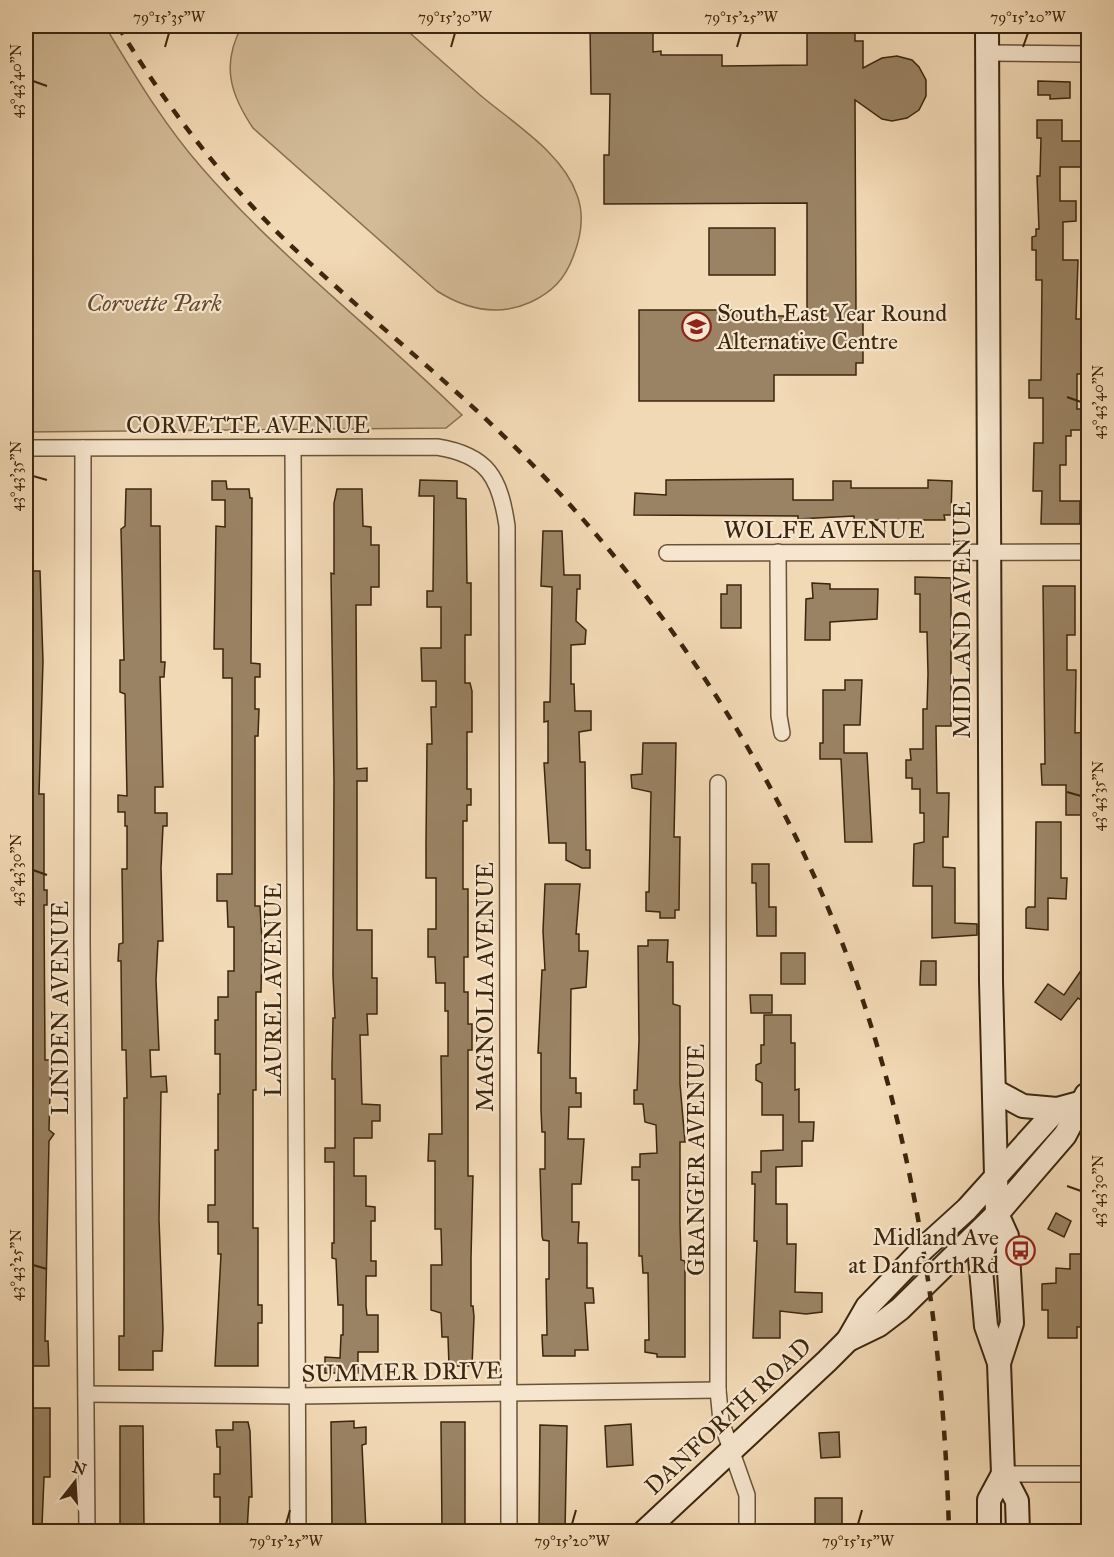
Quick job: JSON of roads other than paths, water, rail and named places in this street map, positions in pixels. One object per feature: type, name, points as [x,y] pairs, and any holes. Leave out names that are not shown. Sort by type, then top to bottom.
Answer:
[{"type":"main road","name":"MIDLAND AVENUE","points":[[987,26],[991,969],[997,1214],[980,1258],[986,1326],[999,1363],[1003,1474],[1017,1501],[1018,1532]]},
{"type":"main road","points":[[995,1091],[1023,1106],[1057,1109]]},
{"type":"main road","name":"DANFORTH ROAD","points":[[644,1532],[848,1340],[867,1307],[923,1249],[967,1209],[1057,1109],[1084,1097]]},
{"type":"main road","name":"DANFORTH ROAD","points":[[848,1340],[879,1325],[900,1309],[997,1214],[1065,1135],[1084,1097]]},
{"type":"main road","name":"MIDLAND AVENUE","points":[[990,1532],[989,1500],[1003,1474]]},
{"type":"street","points":[[988,53],[1089,54]]},
{"type":"street","name":"CORVETTE AVENUE","points":[[26,448],[437,447],[469,456]]},
{"type":"street","name":"LINDEN AVENUE","points":[[83,448],[82,942],[87,1532]]},
{"type":"street","name":"LAUREL AVENUE","points":[[293,448],[298,1532]]},
{"type":"street","name":"MAGNOLIA AVENUE","points":[[469,456],[481,464],[498,483],[507,526],[509,1532]]},
{"type":"street","points":[[778,552],[779,716],[782,733]]},
{"type":"street","name":"WOLFE AVENUE","points":[[667,553],[1089,552]]},
{"type":"street","name":"GRANGER AVENUE","points":[[718,783],[718,1390],[721,1421],[747,1495],[747,1532]]},
{"type":"street","name":"SUMMER DRIVE","points":[[86,1394],[297,1396],[718,1390]]},
{"type":"street","points":[[1003,1474],[1089,1474]]},
{"type":"railway","points":[[118,26],[154,83],[193,137],[258,213],[311,264],[492,425],[576,511],[628,573],[677,638],[722,705],[763,775],[800,846],[833,920],[861,995],[899,1125],[925,1259],[934,1327],[941,1395],[949,1532]]},
{"type":"place","name":"South East Year Round Alternative Centre","points":[[696,327]]},
{"type":"place","name":"Midland Ave at Danforth Rd","points":[[1020,1251]]},
{"type":"park label","name":"Corvette Park","points":[[154,303]]}]
